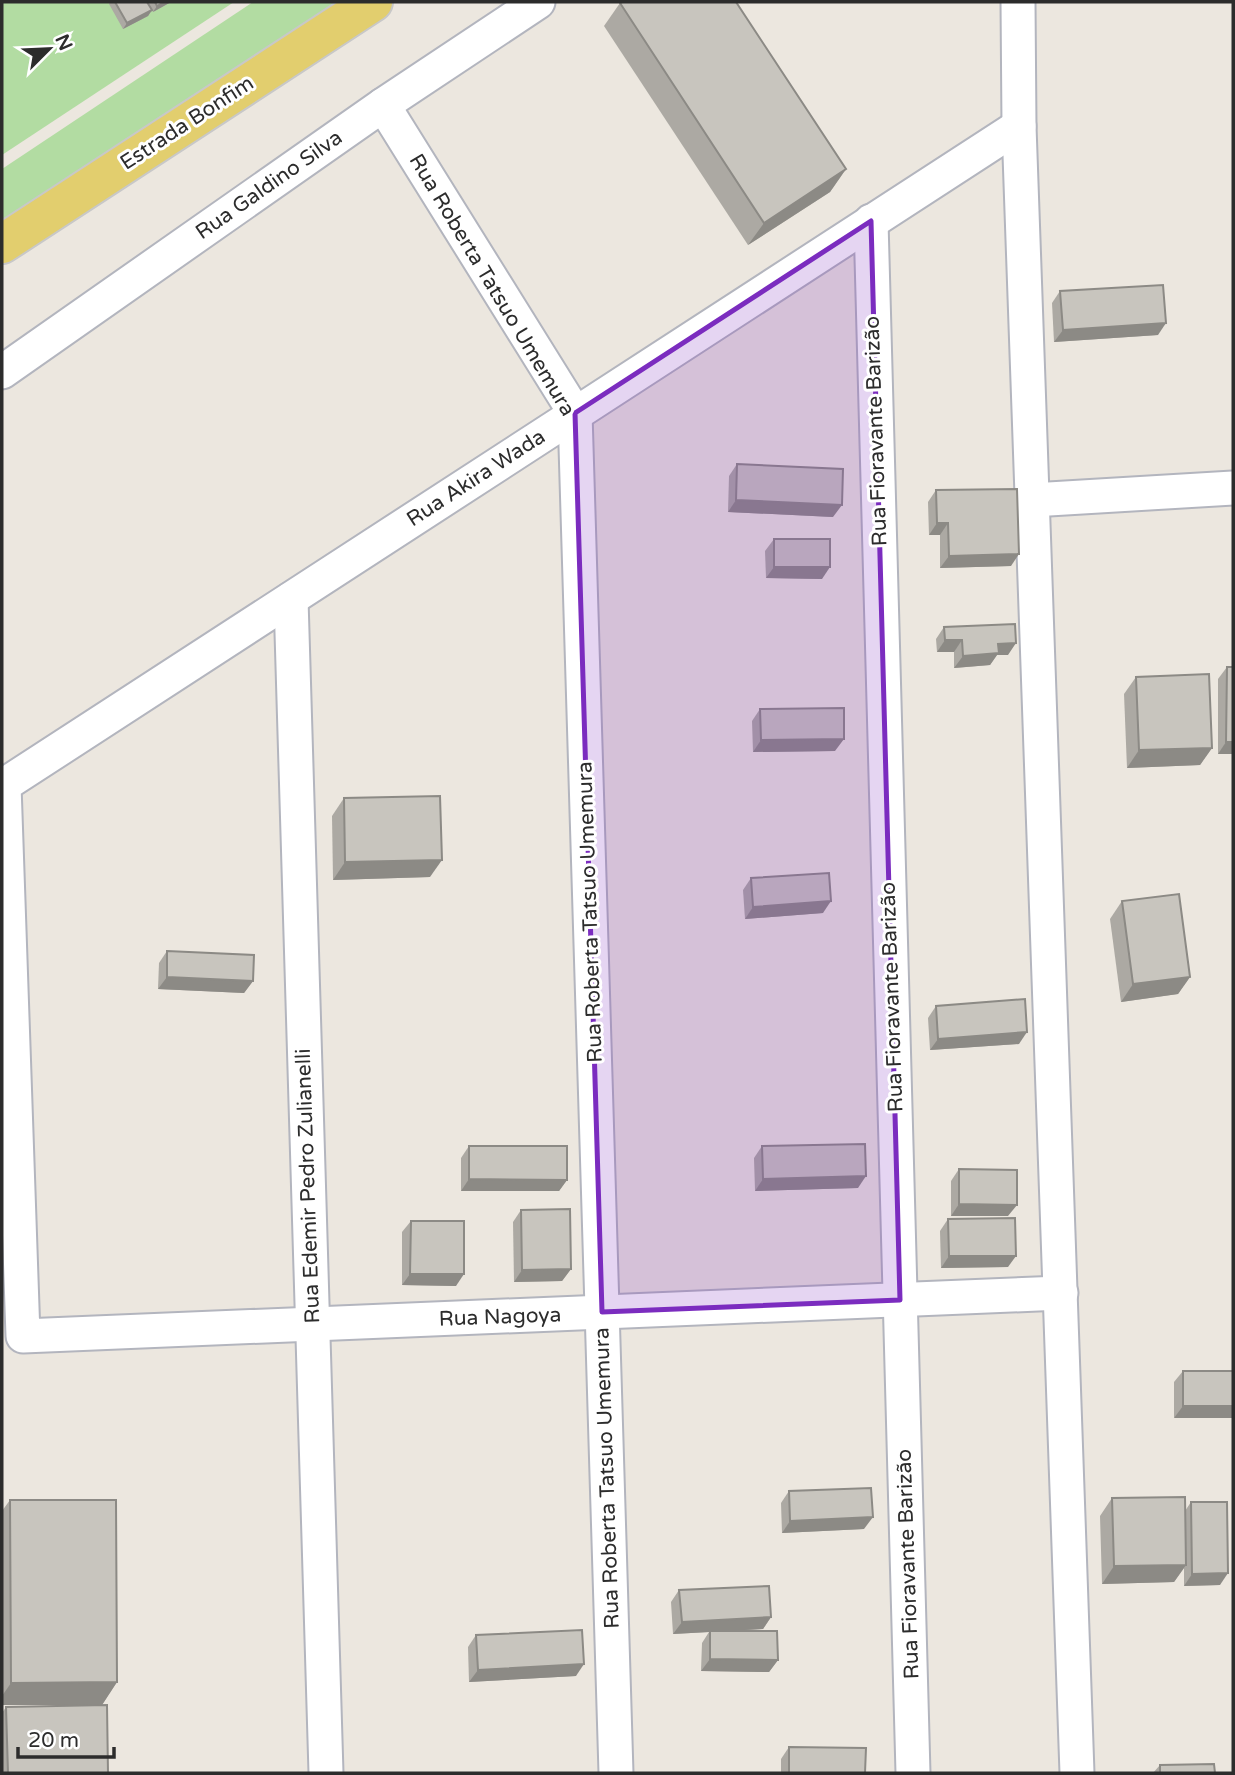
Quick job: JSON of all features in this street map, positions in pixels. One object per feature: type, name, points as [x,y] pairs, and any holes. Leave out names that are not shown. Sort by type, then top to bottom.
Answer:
[{"type":"main road","name":"Estrada Bonfim","points":[[2,244],[373,2]]},
{"type":"street","name":"Rua Galdino Silva","points":[[2,372],[383,105],[538,2]]},
{"type":"street","points":[[1018,2],[1019,127],[1077,1773]]},
{"type":"street","name":"Rua Roberta Tatsuo Umemura","points":[[383,105],[575,413],[616,1773]]},
{"type":"street","name":"Rua Akira Wada","points":[[23,1336],[4,785],[1019,127]]},
{"type":"street","name":"Rua Fioravante Barizão","points":[[871,222],[913,1773]]},
{"type":"street","points":[[1032,500],[1233,488]]},
{"type":"street","name":"Rua Edemir Pedro Zulianelli","points":[[291,598],[326,1773]]},
{"type":"street","name":"Rua Nagoya","points":[[23,1336],[1061,1293]]},
{"type":"highlighted area","points":[[871,221],[900,1300],[602,1312],[575,413]]},
{"type":"green space","points":[[2,2],[234,2],[2,155]]},
{"type":"green space","points":[[253,2],[343,2],[2,226],[2,169]]},
{"type":"building","points":[[115,2],[147,2],[152,10],[127,23]]},
{"type":"building","points":[[736,2],[846,169],[764,223],[620,3]]},
{"type":"building","points":[[1163,285],[1166,323],[1063,330],[1060,291]]},
{"type":"building","points":[[737,464],[843,469],[842,505],[736,500]]},
{"type":"building","points":[[1017,489],[1019,554],[949,556],[948,523],[937,523],[936,490]]},
{"type":"building","points":[[774,539],[830,539],[830,567],[774,567]]},
{"type":"building","points":[[1015,624],[1016,643],[998,644],[999,653],[963,656],[962,640],[945,640],[944,627]]},
{"type":"building","points":[[1227,667],[1233,667],[1233,742],[1226,742]]},
{"type":"building","points":[[1209,674],[1212,748],[1139,750],[1136,677]]},
{"type":"building","points":[[844,708],[844,739],[761,740],[760,709]]},
{"type":"building","points":[[440,796],[442,860],[345,862],[344,798]]},
{"type":"building","points":[[829,873],[831,901],[753,907],[751,878]]},
{"type":"building","points":[[1179,894],[1190,977],[1133,984],[1122,901]]},
{"type":"building","points":[[167,951],[254,955],[253,981],[167,977]]},
{"type":"building","points":[[1025,999],[1027,1032],[938,1039],[936,1006]]},
{"type":"building","points":[[865,1144],[866,1176],[763,1179],[762,1146]]},
{"type":"building","points":[[469,1146],[567,1146],[567,1180],[469,1179]]},
{"type":"building","points":[[959,1169],[1017,1170],[1017,1205],[959,1204]]},
{"type":"building","points":[[570,1209],[571,1269],[522,1270],[521,1210]]},
{"type":"building","points":[[1015,1218],[1016,1256],[949,1256],[948,1219]]},
{"type":"building","points":[[411,1221],[464,1221],[464,1274],[410,1274]]},
{"type":"building","points":[[1183,1371],[1233,1371],[1233,1406],[1183,1406]]},
{"type":"building","points":[[871,1488],[873,1517],[790,1521],[789,1491]]},
{"type":"building","points":[[1185,1497],[1186,1565],[1114,1566],[1112,1498]]},
{"type":"building","points":[[10,1500],[116,1500],[117,1682],[11,1683]]},
{"type":"building","points":[[1191,1502],[1227,1502],[1228,1573],[1192,1574]]},
{"type":"building","points":[[769,1586],[771,1617],[682,1622],[679,1590]]},
{"type":"building","points":[[582,1630],[584,1664],[478,1670],[476,1635]]},
{"type":"building","points":[[710,1631],[777,1631],[778,1660],[710,1659]]},
{"type":"building","points":[[107,1705],[108,1773],[8,1773],[6,1707]]},
{"type":"building","points":[[789,1747],[866,1748],[865,1773],[789,1773]]},
{"type":"building","points":[[1214,1764],[1215,1773],[1160,1773],[1160,1765]]}]
